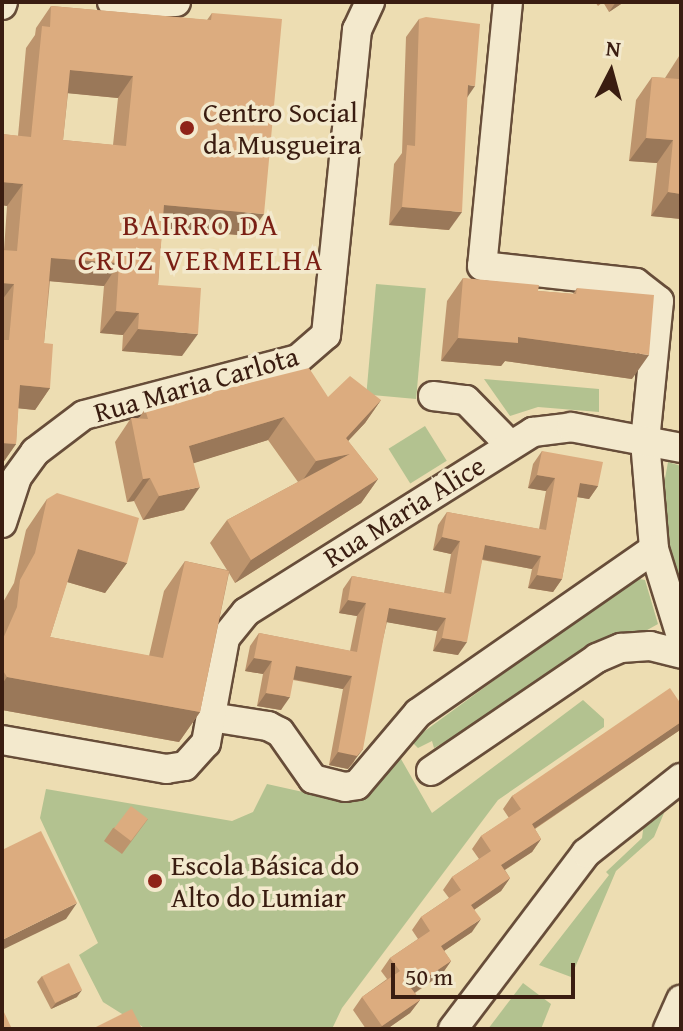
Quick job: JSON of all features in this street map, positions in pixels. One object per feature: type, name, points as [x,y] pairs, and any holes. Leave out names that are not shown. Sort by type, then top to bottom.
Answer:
[{"type":"street","points":[[112,2],[176,2]]},
{"type":"street","name":"Rua Maria Carlota","points":[[2,523],[17,477],[35,452],[84,415],[298,359],[326,335],[357,30],[370,2]]},
{"type":"street","points":[[508,2],[482,266],[636,283],[652,291],[661,315],[645,441],[654,549],[681,636]]},
{"type":"street","points":[[433,396],[466,400],[509,444]]},
{"type":"street","name":"Rua Maria Alice","points":[[2,740],[166,769],[185,766],[200,755],[211,717],[225,638],[234,622],[509,444],[552,427],[681,448]]},
{"type":"street","points":[[211,717],[268,726],[280,732],[313,779],[345,787],[357,785],[418,713],[654,549]]},
{"type":"street","points":[[431,771],[597,658],[621,648],[650,646],[681,654]]},
{"type":"street","points":[[453,1029],[586,853],[681,778]]},
{"type":"street","points":[[668,1029],[681,1000]]},
{"type":"green space","points":[[376,284],[426,288],[416,399],[366,395]]},
{"type":"green space","points":[[484,379],[599,389],[599,412],[538,407],[510,416]]},
{"type":"green space","points":[[425,426],[447,461],[410,484],[389,449]]},
{"type":"green space","points":[[668,462],[681,466],[681,592],[668,541],[664,484]]},
{"type":"green space","points":[[634,578],[645,580],[658,624],[434,748],[432,741],[418,748],[411,741]]},
{"type":"green space","points":[[583,700],[604,719],[604,727],[498,800],[342,1008],[332,1029],[146,1029],[103,1002],[79,955],[98,943],[40,818],[46,789],[232,821],[253,812],[267,784],[348,802],[401,759],[432,813]]},
{"type":"green space","points":[[656,811],[664,813],[654,837],[616,871],[571,977],[539,965],[609,875],[606,872],[642,838],[644,823]]},
{"type":"green space","points":[[523,983],[551,1004],[541,1029],[488,1029]]},
{"type":"building","points":[[51,6],[211,20],[212,13],[282,19],[264,214],[164,205],[158,285],[201,288],[198,334],[138,329],[139,313],[116,311],[119,263],[51,258],[44,343],[53,344],[50,388],[20,385],[16,444],[2,443],[2,340],[9,340],[14,284],[2,283],[2,250],[17,251],[23,184],[2,182],[2,134],[31,137],[42,26],[50,27]],"holes":[[[70,70],[133,76],[126,146],[63,140]]]},
{"type":"building","points":[[426,17],[480,24],[475,86],[468,85],[462,212],[402,207],[407,145],[415,146],[419,19]]},
{"type":"building","points":[[681,57],[681,194],[668,192],[673,140],[646,138],[652,77],[679,79]]},
{"type":"building","points":[[463,278],[539,285],[538,291],[576,294],[577,288],[654,295],[649,355],[518,337],[518,343],[458,338]]},
{"type":"building","points":[[309,368],[328,397],[350,376],[381,400],[346,438],[378,479],[251,560],[227,520],[350,454],[316,461],[284,417],[189,446],[200,487],[159,496],[150,478],[143,479],[131,418],[148,419],[145,409]]},
{"type":"building","points":[[542,451],[603,462],[598,486],[580,483],[562,579],[537,575],[541,556],[485,545],[467,642],[442,638],[446,618],[389,608],[363,749],[357,756],[338,752],[352,676],[296,666],[290,697],[266,693],[272,661],[254,658],[259,633],[357,652],[366,603],[348,600],[352,576],[451,594],[460,541],[442,537],[447,512],[546,530],[555,478],[537,475]]},
{"type":"building","points":[[57,493],[139,518],[127,563],[78,549],[50,637],[163,658],[185,561],[229,571],[200,712],[7,677],[2,669],[2,641],[17,607],[20,580],[35,553],[47,499]]},
{"type":"building","points":[[670,688],[681,704],[681,722],[532,824],[541,839],[501,865],[510,878],[471,905],[481,919],[441,946],[451,961],[411,988],[420,1000],[382,1026],[362,997],[400,971],[390,958],[430,931],[421,917],[461,890],[452,877],[491,851],[481,836],[521,809],[512,796]]},
{"type":"building","points":[[131,806],[148,819],[131,841],[114,828]]},
{"type":"building","points":[[41,831],[77,903],[2,940],[2,850]]},
{"type":"building","points":[[69,963],[82,990],[55,1003],[42,976]]},
{"type":"building","points":[[2,1008],[12,1029],[2,1029]]},
{"type":"building","points":[[132,1009],[142,1029],[92,1029]]},
{"type":"place","name":"Centro Social da Musgueira","points":[[187,128]]},
{"type":"place","name":"Escola Básica do Alto do Lumiar","points":[[155,881]]},
{"type":"district","name":"BAIRRO DA CRUZ VERMELHA","points":[[201,241]]}]
